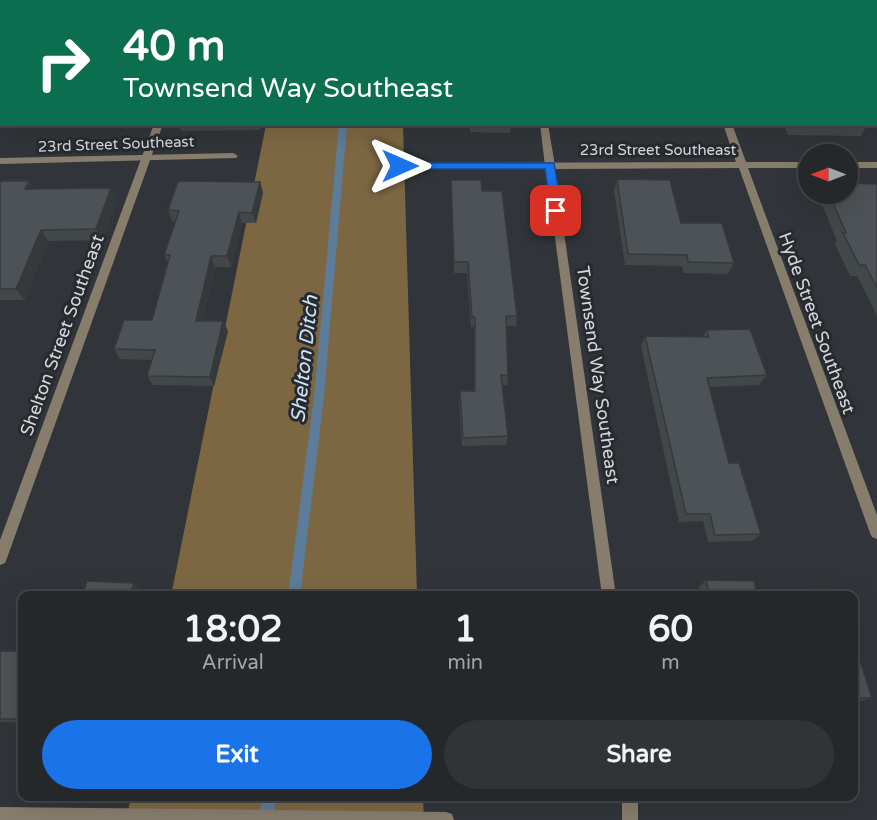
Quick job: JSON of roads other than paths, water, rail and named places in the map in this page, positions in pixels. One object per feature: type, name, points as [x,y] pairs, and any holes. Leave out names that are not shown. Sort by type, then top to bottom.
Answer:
[{"type":"street","name":"Shelton Street Southeast","points":[[0,558],[158,126]]},
{"type":"street","name":"Townsend Way Southeast","points":[[544,126],[608,591]]},
{"type":"street","name":"Hyde Street Southeast","points":[[728,126],[877,533]]},
{"type":"street","name":"23rd Street Southeast","points":[[0,161],[233,156]]},
{"type":"street","name":"23rd Street Southeast","points":[[400,166],[798,165]]},
{"type":"street","points":[[858,165],[877,165]]},
{"type":"street","points":[[630,801],[630,820]]},
{"type":"street","points":[[0,815],[374,817],[446,820]]},
{"type":"waterway","name":"Shelton Ditch","points":[[295,591],[319,397],[343,126]]},
{"type":"waterway","name":"Shelton Ditch","points":[[266,820],[268,801]]}]
